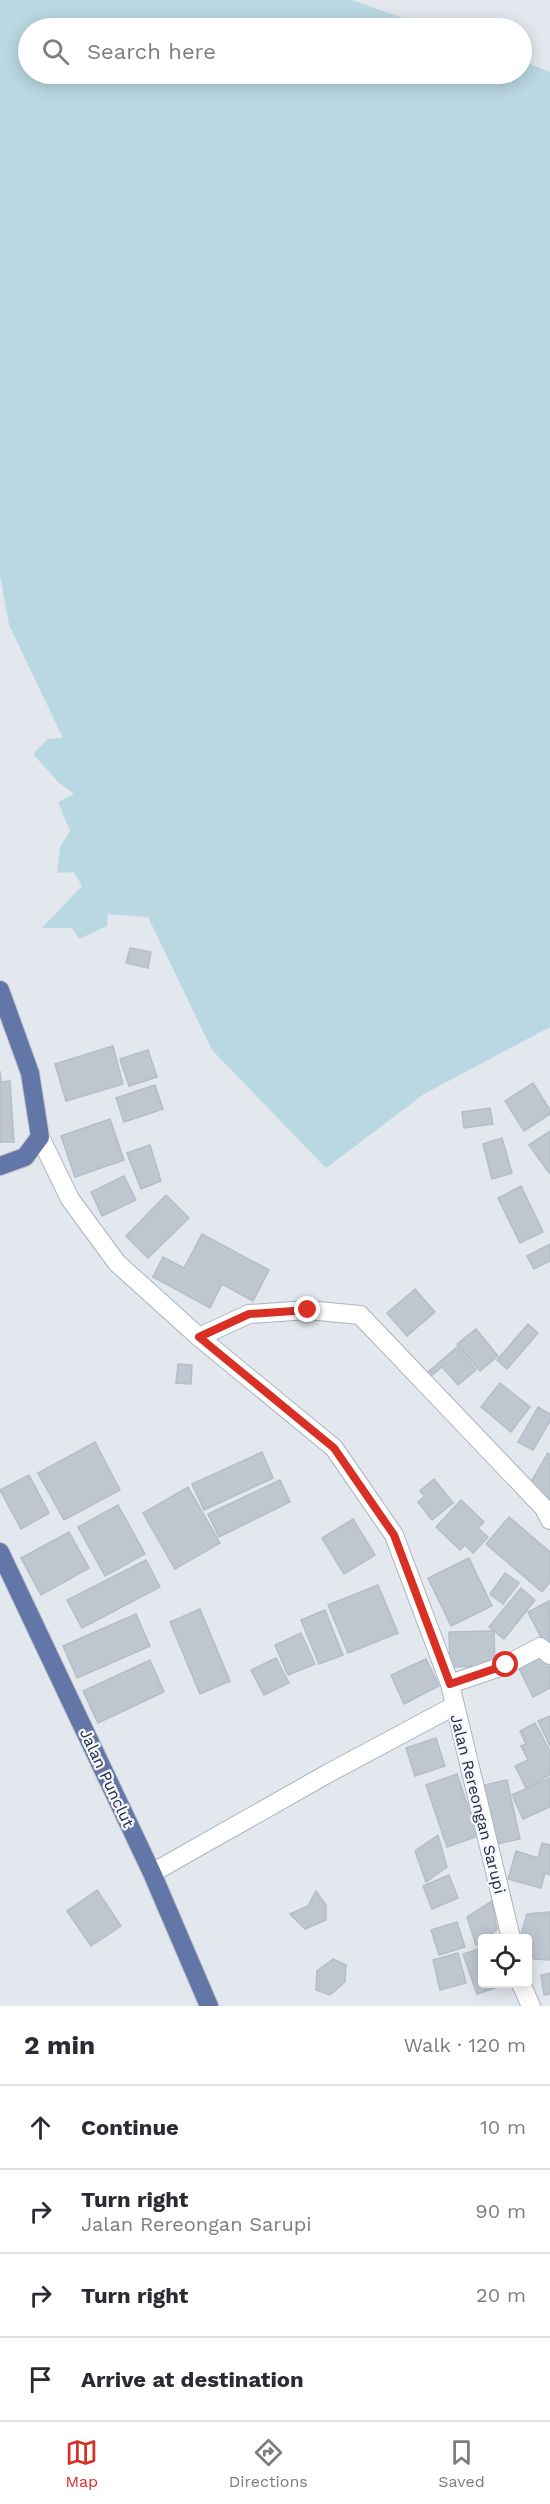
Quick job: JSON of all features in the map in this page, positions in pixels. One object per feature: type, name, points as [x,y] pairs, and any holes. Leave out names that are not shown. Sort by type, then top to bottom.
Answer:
[{"type":"main road","points":[[0,990],[30,1073],[40,1137],[25,1157],[0,1166]]},
{"type":"main road","name":"Jalan Punclut","points":[[0,1552],[152,1873],[209,2006]]},
{"type":"street","name":"Jalan Rereongan Sarupi","points":[[40,1137],[70,1199],[117,1263],[199,1337],[334,1448],[394,1535],[450,1684],[510,1934]]},
{"type":"street","points":[[199,1337],[249,1314],[308,1310],[360,1315],[544,1508],[550,1520]]},
{"type":"street","points":[[450,1684],[506,1665],[540,1647],[550,1655]]},
{"type":"street","points":[[152,1873],[327,1774],[454,1706]]},
{"type":"street","points":[[523,1988],[531,2006]]},
{"type":"shaded area","points":[[0,0],[352,0],[403,18],[18,18],[18,84],[532,84],[532,65],[550,72],[550,1027],[424,1094],[326,1168],[212,1050],[148,917],[108,914],[107,926],[79,939],[72,928],[42,928],[82,886],[74,872],[57,873],[60,847],[70,831],[58,802],[74,794],[59,783],[33,754],[48,739],[63,738],[9,625],[0,575]]},
{"type":"building","points":[[130,948],[151,952],[148,968],[126,963]]},
{"type":"building","points":[[113,1046],[123,1084],[66,1101],[55,1064]]},
{"type":"building","points":[[148,1050],[157,1077],[129,1086],[120,1059]]},
{"type":"building","points":[[0,1071],[1,1082],[10,1081],[14,1142],[0,1142]]},
{"type":"building","points":[[533,1083],[550,1110],[550,1114],[524,1131],[505,1101]]},
{"type":"building","points":[[155,1085],[163,1109],[124,1122],[116,1098]]},
{"type":"building","points":[[490,1108],[493,1124],[464,1128],[462,1112]]},
{"type":"building","points":[[110,1119],[124,1160],[75,1177],[61,1136]]},
{"type":"building","points":[[550,1131],[550,1173],[549,1173],[529,1145]]},
{"type":"building","points":[[502,1138],[512,1173],[492,1179],[483,1144]]},
{"type":"building","points":[[150,1145],[161,1181],[141,1189],[127,1153]]},
{"type":"building","points":[[124,1176],[136,1200],[102,1216],[91,1192]]},
{"type":"building","points":[[521,1186],[543,1232],[520,1243],[498,1198]]},
{"type":"building","points":[[166,1195],[189,1218],[148,1258],[126,1236]]},
{"type":"building","points":[[202,1234],[269,1270],[253,1301],[222,1284],[210,1308],[153,1277],[163,1257],[184,1268]]},
{"type":"building","points":[[550,1244],[550,1261],[534,1269],[527,1256]]},
{"type":"building","points":[[415,1289],[435,1312],[407,1336],[387,1313]]},
{"type":"building","points":[[528,1324],[538,1333],[507,1369],[497,1360]]},
{"type":"building","points":[[476,1329],[498,1356],[480,1371],[457,1344]]},
{"type":"building","points":[[457,1347],[476,1370],[458,1385],[442,1367],[431,1376],[428,1372]]},
{"type":"building","points":[[178,1364],[192,1365],[191,1384],[176,1383]]},
{"type":"building","points":[[500,1383],[530,1407],[511,1432],[481,1407]]},
{"type":"building","points":[[538,1407],[550,1414],[550,1421],[533,1450],[518,1442]]},
{"type":"building","points":[[95,1442],[120,1490],[64,1520],[38,1473]]},
{"type":"building","points":[[262,1452],[273,1478],[204,1510],[192,1484]]},
{"type":"building","points":[[548,1453],[550,1455],[550,1501],[528,1487]]},
{"type":"building","points":[[29,1475],[49,1513],[21,1529],[0,1490]]},
{"type":"building","points":[[434,1479],[453,1503],[432,1520],[418,1502],[425,1496],[420,1491]]},
{"type":"building","points":[[280,1480],[290,1502],[219,1537],[208,1514]]},
{"type":"building","points":[[188,1487],[220,1543],[175,1569],[143,1513]]},
{"type":"building","points":[[461,1500],[484,1522],[478,1528],[488,1537],[473,1553],[465,1545],[460,1550],[436,1527]]},
{"type":"building","points":[[118,1505],[145,1554],[105,1576],[78,1527]]},
{"type":"building","points":[[509,1517],[550,1552],[550,1582],[542,1592],[486,1544]]},
{"type":"building","points":[[353,1519],[375,1555],[344,1574],[322,1538]]},
{"type":"building","points":[[69,1532],[89,1568],[41,1595],[21,1558]]},
{"type":"building","points":[[469,1558],[492,1606],[451,1626],[428,1578]]},
{"type":"building","points":[[146,1560],[160,1587],[82,1628],[67,1600]]},
{"type":"building","points":[[505,1573],[519,1583],[503,1604],[490,1594]]},
{"type":"building","points":[[378,1585],[398,1633],[348,1653],[328,1605]]},
{"type":"building","points":[[521,1588],[535,1600],[504,1639],[489,1627]]},
{"type":"building","points":[[549,1601],[550,1650],[548,1651],[528,1612]]},
{"type":"building","points":[[200,1609],[230,1681],[200,1694],[170,1622]]},
{"type":"building","points":[[325,1610],[343,1655],[319,1664],[301,1620]]},
{"type":"building","points":[[136,1614],[150,1646],[77,1678],[63,1646]]},
{"type":"building","points":[[494,1631],[495,1666],[450,1667],[449,1632]]},
{"type":"building","points":[[301,1633],[315,1664],[288,1675],[275,1645]]},
{"type":"building","points":[[540,1651],[548,1667],[550,1666],[550,1688],[533,1697],[516,1662]]},
{"type":"building","points":[[276,1658],[289,1683],[264,1695],[251,1670]]},
{"type":"building","points":[[426,1659],[439,1686],[404,1704],[391,1675]]},
{"type":"building","points":[[150,1660],[164,1692],[98,1723],[83,1691]]},
{"type":"building","points":[[550,1716],[550,1746],[538,1721]]},
{"type":"building","points":[[535,1723],[550,1751],[550,1775],[526,1788],[515,1766],[528,1760],[521,1746],[526,1744],[520,1731]]},
{"type":"building","points":[[436,1738],[445,1766],[415,1776],[406,1748]]},
{"type":"building","points":[[457,1774],[478,1836],[447,1847],[426,1785]]},
{"type":"building","points":[[550,1778],[550,1807],[523,1819],[512,1795]]},
{"type":"building","points":[[507,1780],[520,1839],[496,1844],[484,1785]]},
{"type":"building","points":[[438,1835],[447,1867],[426,1882],[415,1851]]},
{"type":"building","points":[[542,1843],[550,1845],[550,1875],[545,1873],[541,1888],[508,1879],[516,1851],[538,1858]]},
{"type":"building","points":[[449,1875],[458,1898],[432,1909],[423,1886]]},
{"type":"building","points":[[97,1890],[121,1926],[91,1946],[67,1911]]},
{"type":"building","points":[[316,1891],[326,1905],[326,1920],[305,1929],[290,1914],[308,1906]]},
{"type":"building","points":[[492,1901],[497,1930],[491,1934],[478,1934],[476,1945],[467,1917]]},
{"type":"building","points":[[550,1912],[550,1960],[534,1959],[532,1956],[532,1934],[521,1934],[527,1914]]},
{"type":"building","points":[[457,1922],[465,1947],[439,1955],[431,1930]]},
{"type":"building","points":[[478,1949],[478,1988],[495,1988],[477,1994],[463,1954]]},
{"type":"building","points":[[458,1953],[466,1983],[440,1990],[433,1960]]},
{"type":"building","points":[[333,1959],[346,1965],[345,1982],[330,1995],[316,1990],[317,1971]]},
{"type":"building","points":[[550,1973],[550,1994],[544,1995],[541,1975]]},
{"type":"route","points":[[308,1310],[249,1314],[199,1337],[334,1448],[394,1535],[426,1615],[450,1684],[506,1665]]}]
